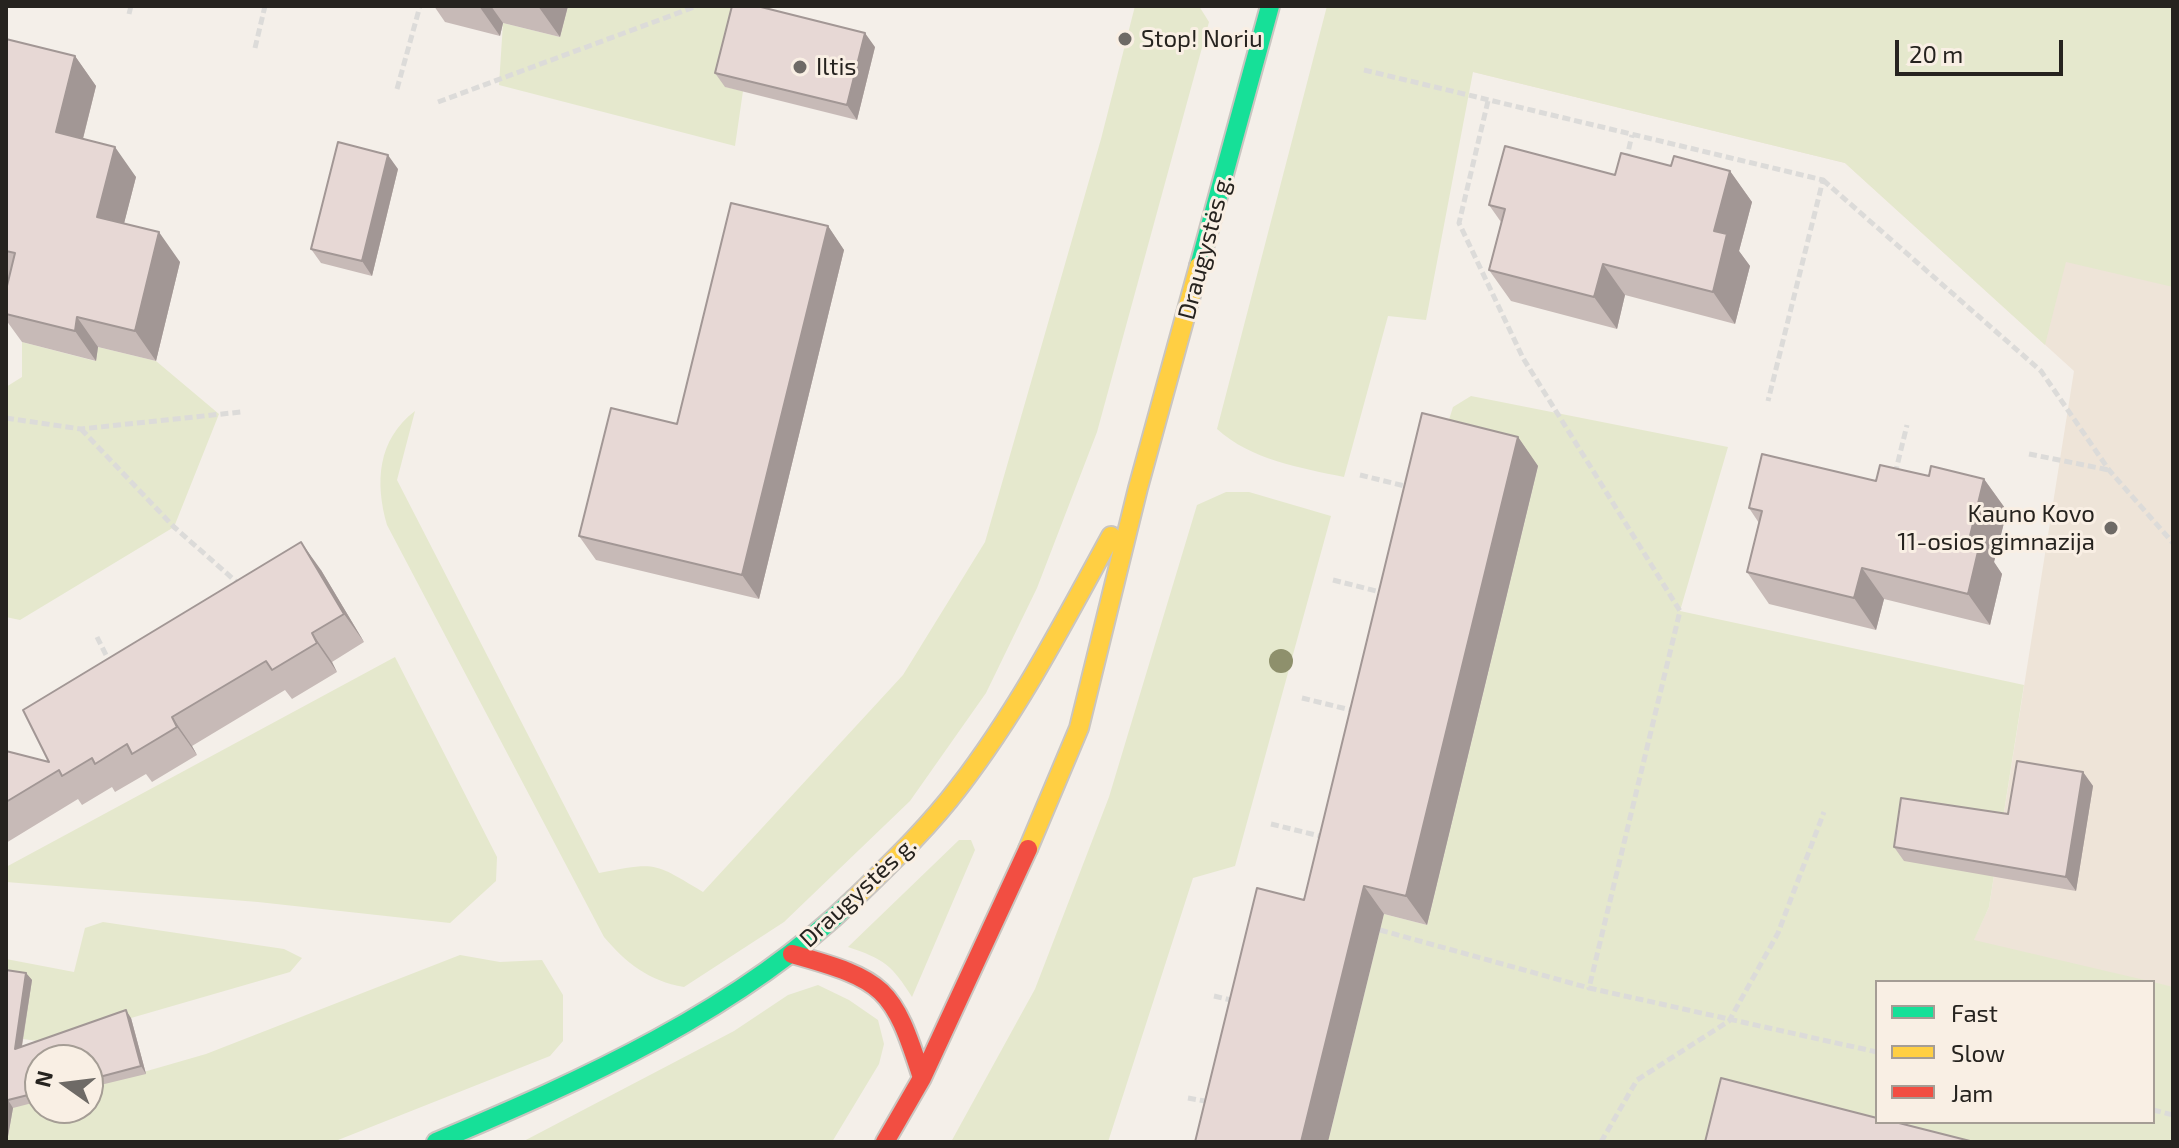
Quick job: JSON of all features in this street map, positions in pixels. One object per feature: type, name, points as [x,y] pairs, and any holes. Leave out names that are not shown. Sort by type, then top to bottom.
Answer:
[{"type":"main road","name":"Draugystės g.","points":[[885,1142],[922,1078],[1036,832],[1079,728],[1138,488],[1270,6]]},
{"type":"main road","name":"Draugystės g.","points":[[436,1142],[562,1087],[719,1002],[792,954],[893,865],[958,789],[1018,701],[1138,488]]},
{"type":"main road","points":[[792,954],[866,980],[900,1011],[922,1078]]},
{"type":"path","points":[[129,14],[131,6]]},
{"type":"path","points":[[255,48],[265,6]]},
{"type":"path","points":[[397,89],[420,6]]},
{"type":"path","points":[[438,102],[697,6]]},
{"type":"path","points":[[1364,70],[1823,180],[2041,371],[2109,470],[2173,543]]},
{"type":"path","points":[[1488,101],[1459,223],[1523,358],[1680,611],[1589,988]]},
{"type":"path","points":[[1623,175],[1632,135]]},
{"type":"path","points":[[1768,401],[1823,180]]},
{"type":"path","points":[[6,418],[81,429],[241,412]]},
{"type":"path","points":[[1893,481],[1907,425]]},
{"type":"path","points":[[81,429],[174,527],[243,587]]},
{"type":"path","points":[[2029,454],[2109,470]]},
{"type":"path","points":[[1360,475],[1416,488]]},
{"type":"path","points":[[1333,580],[1390,595]]},
{"type":"path","points":[[97,637],[118,678]]},
{"type":"path","points":[[1302,698],[1361,713]]},
{"type":"path","points":[[1601,1142],[1637,1080],[1729,1021],[1778,933],[1824,812]]},
{"type":"path","points":[[1271,824],[1330,839]]},
{"type":"path","points":[[1380,930],[1589,988],[1875,1052]]},
{"type":"path","points":[[1214,996],[1242,1002]]},
{"type":"path","points":[[1188,1098],[1216,1104]]},
{"type":"shaded area","name":"Kauno Kovo 11-osios gimnazija","points":[[2173,6],[2173,1142],[2155,1124],[2155,980],[1955,980],[1989,907],[2074,371],[1845,163],[1473,72]]},
{"type":"green space","points":[[568,6],[742,6],[726,87],[743,91],[735,146],[499,85],[503,23],[560,37]]},
{"type":"green space","points":[[1135,6],[1199,6],[1209,22],[1097,432],[1037,588],[986,693],[910,801],[784,922],[684,987],[649,975],[630,963],[604,937],[387,525],[381,494],[382,463],[393,435],[415,411],[397,480],[599,873],[654,867],[703,892],[903,675],[985,542],[1101,139]]},
{"type":"green space","points":[[1327,6],[2173,6],[2173,287],[2066,262],[2045,345],[1845,163],[1473,72],[1426,320],[1388,316],[1344,477],[1277,461],[1230,440],[1217,429]]},
{"type":"green space","points":[[22,342],[95,361],[98,347],[156,361],[219,414],[174,527],[20,620],[6,617],[6,387],[22,377]]},
{"type":"green space","points":[[1471,396],[1728,447],[1680,611],[2024,685],[1989,907],[1974,940],[2144,980],[1875,980],[1875,1124],[2155,1124],[2155,982],[2173,987],[2173,1142],[1328,1142],[1384,914],[1427,925],[1538,466],[1442,442],[1453,407]]},
{"type":"green space","points":[[1226,492],[1249,492],[1331,516],[1235,866],[1193,878],[1108,1142],[951,1142],[1035,989],[1109,797],[1197,505]]},
{"type":"green space","points":[[395,657],[497,857],[496,881],[450,923],[258,902],[6,882],[6,867]]},
{"type":"green space","points":[[959,840],[971,840],[975,850],[912,997],[886,964],[848,947]]},
{"type":"green space","points":[[103,922],[284,949],[302,958],[290,972],[131,1018],[57,1044],[23,1039],[6,977],[6,959],[74,972],[85,928]]},
{"type":"green space","points":[[460,955],[500,962],[542,960],[563,995],[563,1041],[550,1056],[333,1142],[7,1142],[15,1093],[24,1094],[24,1124],[104,1124],[104,1083],[206,1054]]},
{"type":"green space","points":[[818,985],[849,1000],[878,1020],[884,1044],[879,1064],[832,1142],[522,1142],[734,1031],[788,995]]},
{"type":"building","name":"Iltis","points":[[732,6],[757,6],[865,33],[847,105],[715,73]]},
{"type":"building","points":[[6,39],[75,56],[56,132],[115,147],[97,217],[159,232],[135,331],[77,317],[75,331],[6,314],[6,290],[15,253],[6,251]]},
{"type":"building","points":[[338,142],[388,155],[362,261],[311,249]]},
{"type":"building","points":[[1505,146],[1615,175],[1621,153],[1671,166],[1674,156],[1730,171],[1714,231],[1727,234],[1713,292],[1603,264],[1594,297],[1489,270],[1505,209],[1489,205]]},
{"type":"building","points":[[731,203],[828,226],[742,575],[579,536],[611,408],[677,424]]},
{"type":"building","points":[[1422,413],[1518,437],[1406,896],[1364,886],[1301,1142],[1195,1142],[1257,888],[1304,900]]},
{"type":"building","points":[[1762,454],[1876,481],[1880,465],[1929,476],[1931,466],[1984,479],[1969,540],[1980,543],[1968,594],[1862,568],[1854,598],[1747,572],[1762,511],[1749,508]]},
{"type":"building","points":[[301,542],[344,614],[312,633],[317,643],[272,670],[266,661],[172,717],[177,727],[132,754],[127,744],[95,764],[92,758],[62,776],[59,770],[6,802],[6,751],[49,762],[23,710]]},
{"type":"building","points":[[2017,761],[2083,772],[2066,877],[1894,847],[1901,798],[2008,814]]},
{"type":"building","points":[[6,970],[26,973],[15,1049],[24,1046],[24,1096],[8,1100],[6,1110]]},
{"type":"building","points":[[126,1010],[141,1066],[104,1076],[104,1044],[29,1044]]},
{"type":"building","points":[[1721,1078],[1875,1117],[1875,1124],[1903,1124],[1974,1142],[1705,1142]]},
{"type":"traffic: fast","points":[[1199,266],[1270,6]]},
{"type":"traffic: fast","points":[[436,1142],[547,1094],[710,1009],[809,939],[854,899]]},
{"type":"traffic: slow","points":[[1028,849],[1079,728],[1138,488],[1199,266]]},
{"type":"traffic: slow","points":[[854,899],[935,817],[981,757],[1040,664],[1111,536]]},
{"type":"traffic: jam","points":[[885,1142],[922,1078],[1028,849]]},
{"type":"traffic: jam","points":[[792,954],[847,972],[881,992],[903,1024],[922,1078]]},
{"type":"place","name":"Stop! Noriu","points":[[1125,39]]},
{"type":"place","name":"Iltis","points":[[800,67]]},
{"type":"place","name":"Kauno Kovo 11-osios gimnazija","points":[[2111,528]]}]
